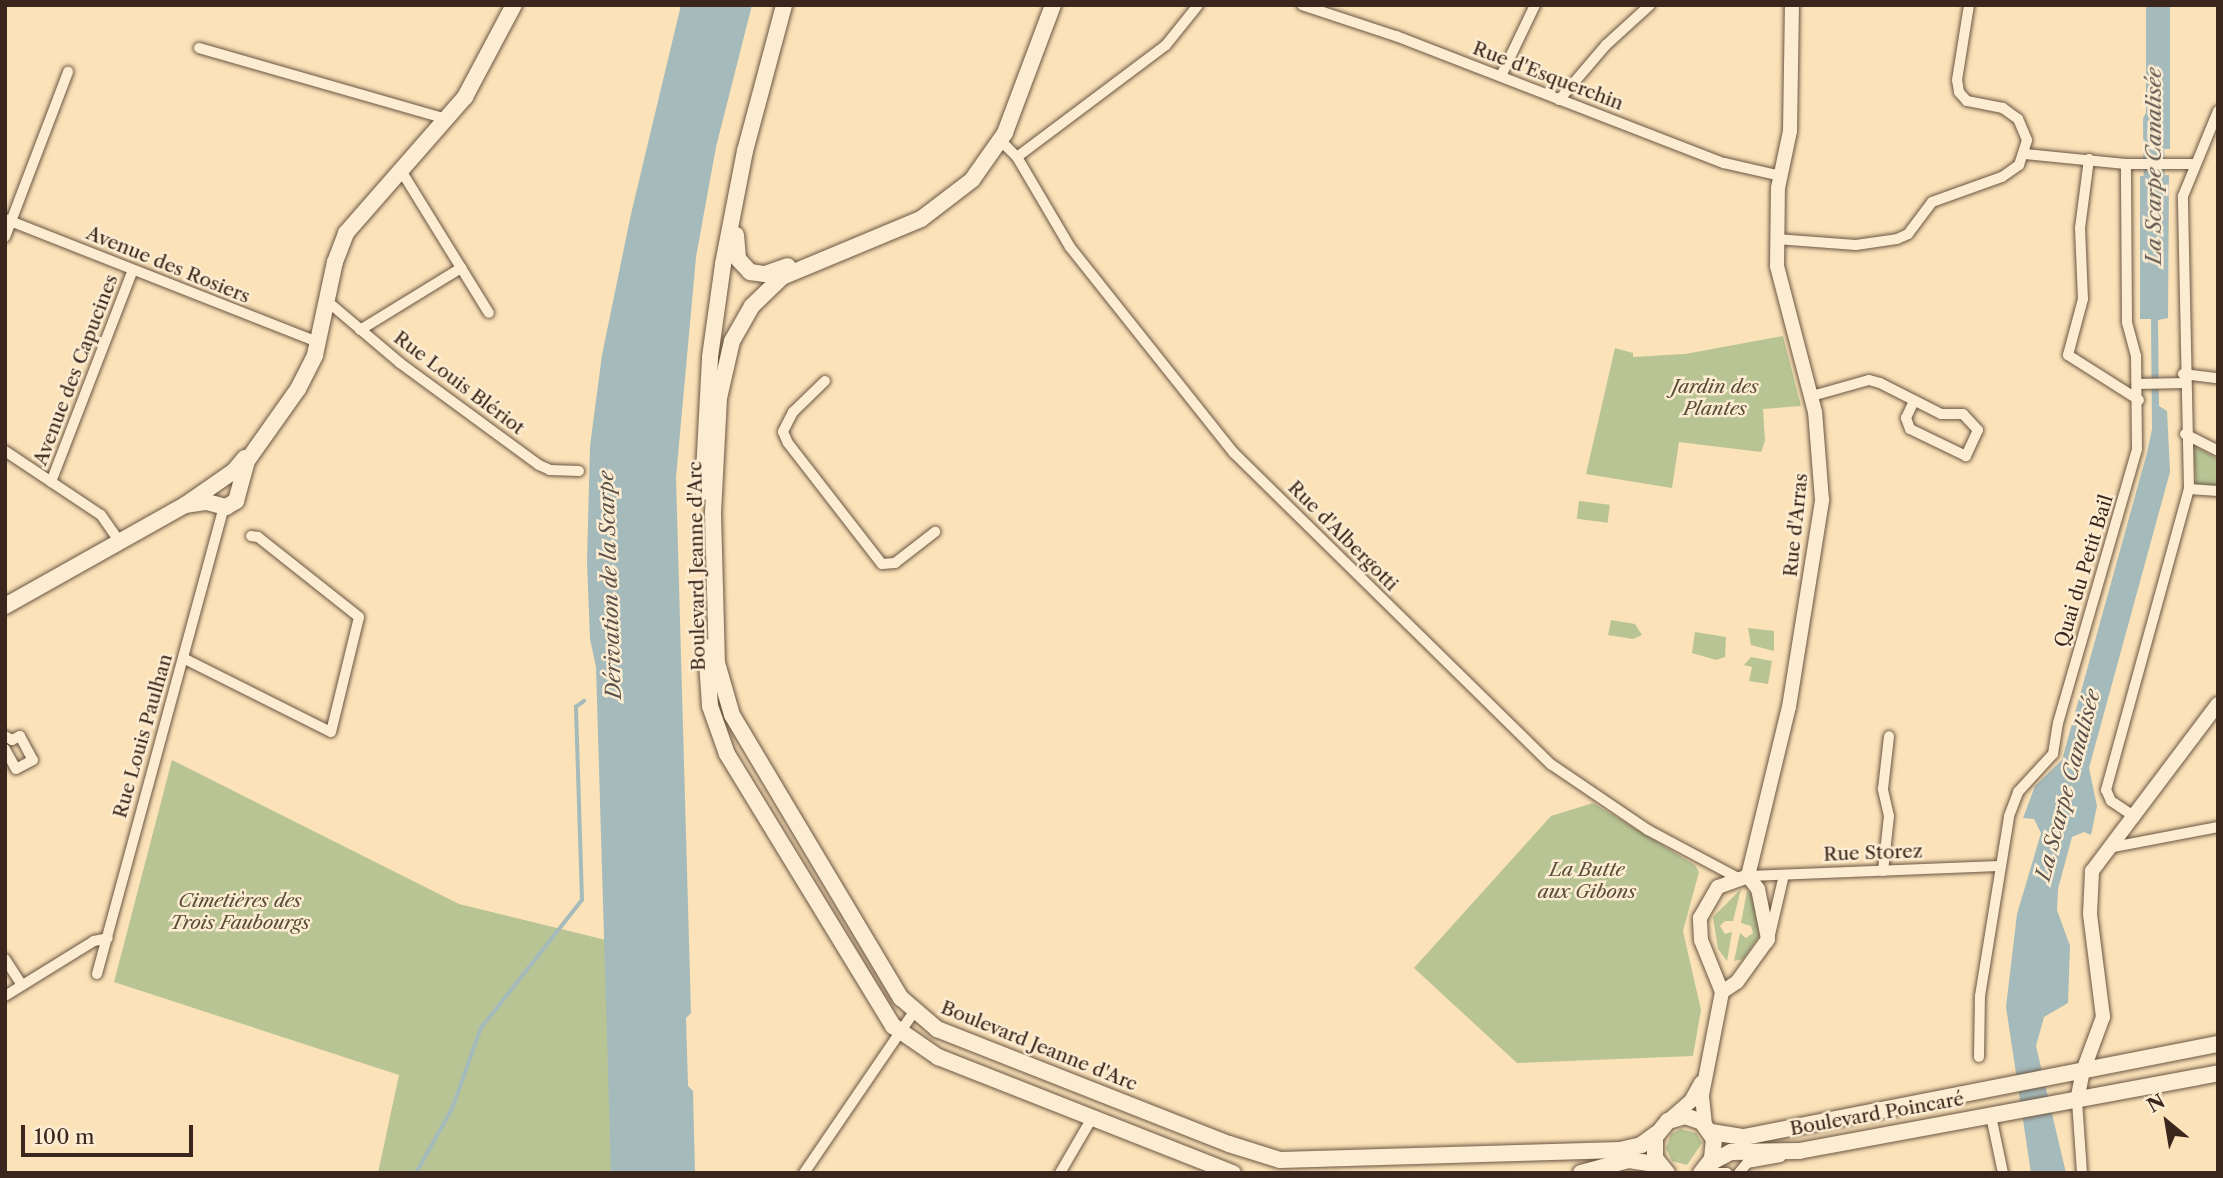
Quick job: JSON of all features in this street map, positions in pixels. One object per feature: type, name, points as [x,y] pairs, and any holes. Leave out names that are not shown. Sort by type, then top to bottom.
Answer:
[{"type":"main road","points":[[5,606],[185,505],[234,471],[258,443],[298,389],[319,343],[327,301],[346,233],[469,91],[514,5]]},
{"type":"main road","name":"Boulevard Jeanne d'Arc","points":[[783,5],[736,193],[713,333],[706,412],[704,589],[712,715],[745,786],[875,1003],[900,1033],[938,1057],[1233,1173]]},
{"type":"main road","points":[[791,5],[735,242],[738,260],[750,272],[765,274],[917,213],[964,177],[990,141],[1040,5]]},
{"type":"main road","name":"Boulevard Jeanne d'Arc","points":[[1053,5],[1001,141],[972,180],[940,208],[797,268],[774,283],[741,322],[721,381],[713,513],[717,663],[724,694],[750,746],[913,1013],[946,1034],[1279,1166],[1620,1150],[1638,1147],[1656,1134]]},
{"type":"main road","points":[[706,412],[718,358],[735,318],[762,284],[790,265]]},
{"type":"main road","points":[[185,505],[220,506],[235,503],[258,443]]},
{"type":"main road","points":[[217,482],[233,481],[239,492]]},
{"type":"main road","points":[[217,482],[210,494],[220,506]]},
{"type":"main road","name":"Boulevard Poincaré","points":[[1668,1121],[1685,1116],[1708,1128],[1744,1137],[2218,1044]]},
{"type":"main road","name":"Boulevard Poincaré","points":[[1704,1169],[1731,1152],[1799,1151],[2218,1073]]},
{"type":"main road","points":[[1663,1170],[1653,1150],[1656,1134],[1668,1121]]},
{"type":"main road","points":[[1704,1169],[1715,1147],[1708,1128]]},
{"type":"main road","points":[[1581,1173],[1629,1160],[1663,1170]]},
{"type":"street","points":[[1017,157],[1166,45],[1198,5]]},
{"type":"street","name":"Rue d'Esquerchin","points":[[1303,5],[1501,76],[1724,163],[1781,176]]},
{"type":"street","points":[[1501,76],[1535,5]]},
{"type":"street","points":[[1559,100],[1614,36],[1650,5]]},
{"type":"street","name":"Rue d'Arras","points":[[1742,877],[1789,707],[1822,500],[1819,435],[1812,396],[1779,281],[1776,239],[1781,176],[1790,131],[1792,5]]},
{"type":"street","points":[[1776,239],[1872,244],[1908,234],[1932,202],[2007,175],[2025,154],[2026,135],[2018,118],[2003,108],[1965,100],[1959,88],[1969,5]]},
{"type":"street","points":[[199,48],[446,120]]},
{"type":"street","points":[[5,237],[8,220],[68,72]]},
{"type":"street","points":[[2135,817],[2109,798],[2106,783],[2189,489],[2185,434],[2183,196],[2192,164],[2218,111]]},
{"type":"street","name":"Rue d'Albergotti","points":[[1001,141],[1017,157],[1064,239],[1234,453],[1546,759],[1648,830],[1742,877]]},
{"type":"street","points":[[2025,154],[2135,164],[2192,164]]},
{"type":"street","points":[[2090,159],[2080,228],[2083,299],[2069,349],[2072,361],[2139,400]]},
{"type":"street","name":"Quai du Petit Bail","points":[[2000,866],[2018,792],[2047,765],[2137,449],[2139,400],[2143,384],[2127,322],[2135,164]]},
{"type":"street","points":[[400,169],[489,313]]},
{"type":"street","name":"Avenue des Rosiers","points":[[8,220],[319,343]]},
{"type":"street","points":[[360,330],[461,268]]},
{"type":"street","name":"Avenue des Capucines","points":[[51,482],[133,270]]},
{"type":"street","name":"Rue Louis Blériot","points":[[327,301],[360,330],[539,465],[557,471],[579,471]]},
{"type":"street","points":[[2143,384],[2165,383],[2184,378],[2218,378]]},
{"type":"street","points":[[1812,396],[1869,380],[1914,401],[1941,414],[1960,413],[1975,422],[1977,436],[1966,456],[1910,429],[1906,418],[1914,401]]},
{"type":"street","points":[[825,381],[793,412],[783,432],[788,443],[882,564],[895,563],[935,532]]},
{"type":"street","points":[[2185,434],[2218,451]]},
{"type":"street","points":[[5,452],[100,515],[120,542]]},
{"type":"street","points":[[2189,489],[2218,491]]},
{"type":"street","name":"Rue Louis Paulhan","points":[[97,974],[183,658],[220,506]]},
{"type":"street","points":[[183,658],[331,732],[359,617],[258,537],[251,536]]},
{"type":"street","points":[[2082,1173],[2077,1101],[2082,1071],[2103,1017],[2089,895],[2092,872],[2218,705]]},
{"type":"street","points":[[5,736],[12,740],[20,736],[33,760],[16,769],[5,749]]},
{"type":"street","points":[[1884,871],[1889,816],[1882,789],[1889,736]]},
{"type":"street","points":[[2108,848],[2218,827]]},
{"type":"street","points":[[1979,1057],[1980,996],[2000,866]]},
{"type":"street","name":"Rue Storez","points":[[1742,877],[2000,866]]},
{"type":"street","points":[[1722,992],[1737,982],[1766,946],[1774,931],[1784,875]]},
{"type":"street","points":[[1708,1128],[1702,1100],[1722,992],[1701,940],[1700,918],[1718,887],[1742,877],[1758,889],[1768,923],[1766,946]]},
{"type":"street","points":[[5,996],[94,941],[108,938]]},
{"type":"street","points":[[5,959],[22,985]]},
{"type":"street","points":[[804,1173],[913,1013]]},
{"type":"street","points":[[1668,1121],[1691,1101],[1706,1072]]},
{"type":"street","points":[[1991,1116],[2003,1173]]},
{"type":"street","points":[[1060,1173],[1092,1118]]},
{"type":"street","points":[[1739,1173],[1747,1163],[1799,1151]]},
{"type":"street","points":[[1704,1169],[1727,1173]]},
{"type":"green space","name":"Jardin des Plantes","points":[[1783,336],[1801,406],[1763,409],[1765,441],[1761,452],[1679,442],[1672,488],[1586,474],[1615,348],[1633,353],[1633,357],[1685,354]]},
{"type":"green space","points":[[2193,445],[2218,459],[2218,486],[2196,484]]},
{"type":"green space","points":[[1579,501],[1610,505],[1608,523],[1577,519]]},
{"type":"green space","points":[[1611,620],[1635,624],[1642,635],[1633,639],[1608,635]]},
{"type":"green space","points":[[1748,628],[1774,631],[1774,651],[1751,645]]},
{"type":"green space","points":[[1695,632],[1726,637],[1725,657],[1716,660],[1692,653]]},
{"type":"green space","points":[[1751,657],[1772,661],[1768,684],[1749,681],[1752,667],[1744,665]]},
{"type":"green space","name":"Cimetières des Trois Faubourgs","points":[[172,760],[459,904],[671,956],[677,1173],[378,1173],[399,1075],[114,982]]},
{"type":"green space","name":"La Butte aux Gibons","points":[[1593,803],[1695,865],[1699,872],[1683,931],[1701,1010],[1693,1056],[1517,1063],[1414,968],[1551,816]]},
{"type":"green space","points":[[1741,889],[1733,921],[1725,921],[1720,926],[1725,934],[1732,932],[1727,961],[1718,949],[1713,917]]},
{"type":"green space","points":[[1747,891],[1754,897],[1762,932],[1743,959],[1734,961],[1740,933],[1746,938],[1753,933],[1751,926],[1741,923]]},
{"type":"green space","points":[[1681,1129],[1696,1133],[1702,1143],[1687,1165],[1672,1161],[1666,1148],[1671,1134]]},
{"type":"water","name":"Dérivation de la Scarpe","points":[[681,5],[752,5],[716,147],[696,257],[676,477],[691,1013],[686,1018],[688,1086],[693,1091],[695,1173],[611,1173],[596,667],[590,639],[587,562],[590,446],[602,355],[631,214]]},
{"type":"water","points":[[2146,5],[2170,5],[2170,149],[2146,149]]},
{"type":"water","points":[[2169,175],[2168,318],[2158,320],[2159,406],[2167,411],[2170,472],[2089,768],[2097,806],[2091,835],[2084,832],[2072,837],[2058,889],[2057,910],[2070,946],[2068,1003],[2044,1017],[2036,1046],[2066,1173],[2031,1173],[2006,1007],[2017,914],[2041,833],[2034,819],[2023,818],[2035,786],[2062,760],[2147,453],[2152,429],[2151,319],[2140,319],[2140,176]]},
{"type":"waterway","name":"La Scarpe Canalisée","points":[[2153,120],[2154,203]]},
{"type":"waterway","points":[[416,1173],[452,1109],[481,1028],[582,900],[576,707],[584,701]]}]
